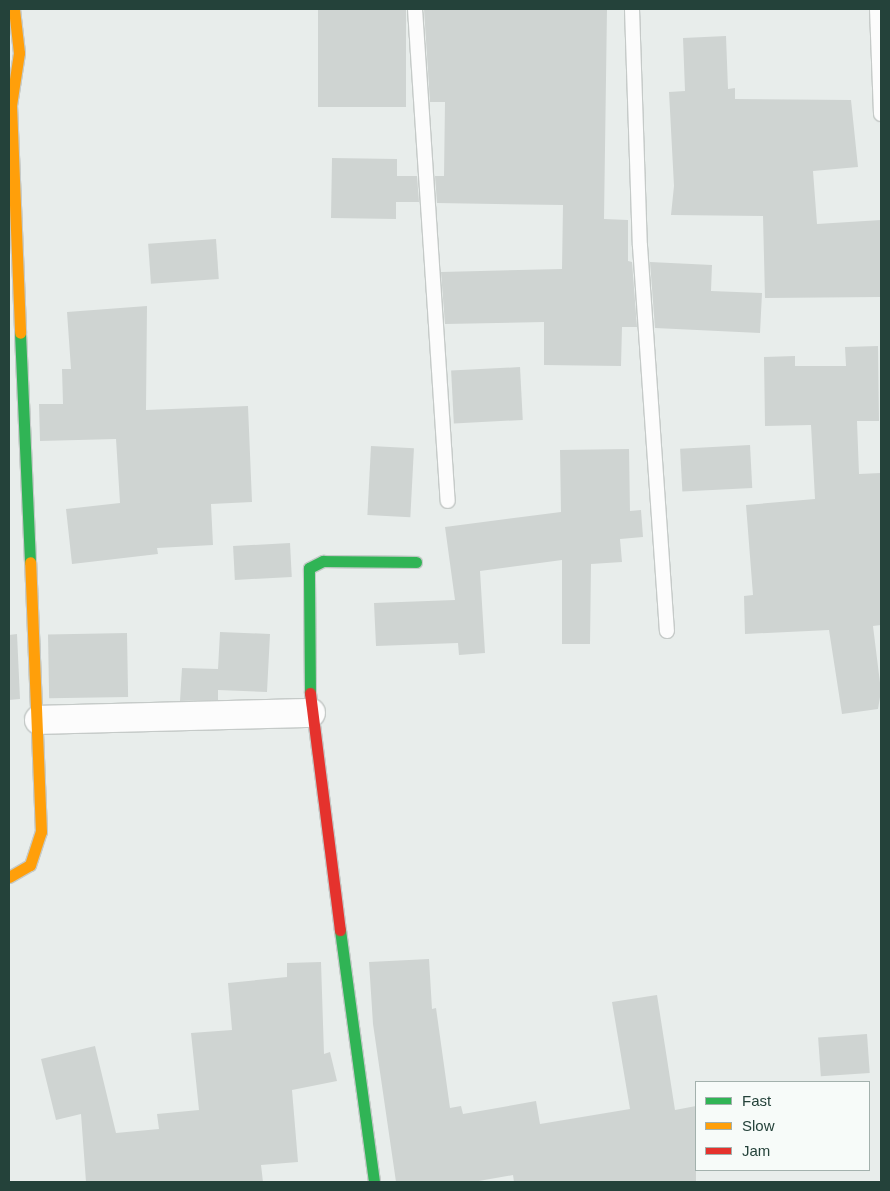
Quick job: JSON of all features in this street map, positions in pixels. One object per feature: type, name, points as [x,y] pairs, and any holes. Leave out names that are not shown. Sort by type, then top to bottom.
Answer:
[{"type":"street","points":[[9,877],[30,865],[41,832],[40,720],[11,104],[20,53],[14,9]]},
{"type":"street","points":[[374,1182],[311,713],[309,568],[323,562],[416,562]]},
{"type":"street","points":[[40,720],[311,713]]},
{"type":"lane","points":[[415,9],[448,501]]},
{"type":"lane","points":[[632,9],[640,246],[667,631]]},
{"type":"lane","points":[[877,9],[881,114]]},
{"type":"building","points":[[318,9],[406,9],[406,107],[318,107]]},
{"type":"building","points":[[424,9],[607,9],[604,219],[628,220],[628,261],[632,262],[637,327],[622,327],[621,366],[544,365],[544,322],[445,324],[441,272],[562,269],[563,205],[437,203],[435,176],[444,176],[445,102],[430,102]]},
{"type":"building","points":[[726,36],[728,89],[735,88],[735,99],[851,100],[858,167],[813,171],[817,224],[881,220],[881,297],[765,298],[763,216],[671,215],[674,186],[669,92],[685,91],[683,38]]},
{"type":"building","points":[[332,158],[397,159],[397,176],[417,176],[419,202],[396,202],[396,219],[331,218]]},
{"type":"building","points":[[216,239],[219,279],[151,284],[148,244]]},
{"type":"building","points":[[650,262],[712,265],[711,291],[762,293],[760,333],[655,328]]},
{"type":"building","points":[[147,306],[146,410],[248,406],[252,502],[211,504],[213,545],[157,548],[158,554],[72,564],[66,509],[120,503],[116,439],[40,441],[39,404],[63,404],[62,369],[71,369],[67,312]]},
{"type":"building","points":[[878,346],[879,421],[857,421],[859,474],[881,473],[881,625],[873,626],[881,691],[878,709],[842,714],[829,630],[745,634],[744,596],[753,595],[746,505],[815,499],[811,425],[765,426],[764,357],[795,356],[795,366],[846,366],[845,347]]},
{"type":"building","points":[[520,367],[523,420],[454,424],[451,371]]},
{"type":"building","points":[[750,445],[752,488],[682,492],[680,449]]},
{"type":"building","points":[[371,446],[414,448],[410,517],[367,515]]},
{"type":"building","points":[[629,449],[630,511],[641,510],[643,537],[620,539],[622,562],[591,564],[590,644],[562,644],[562,560],[480,571],[485,653],[459,655],[458,643],[376,646],[374,603],[455,600],[445,527],[561,512],[560,450]]},
{"type":"building","points":[[290,543],[292,577],[235,580],[233,546]]},
{"type":"building","points":[[220,632],[270,634],[267,692],[218,690],[218,700],[180,701],[182,668],[218,669]]},
{"type":"building","points":[[127,633],[128,697],[49,698],[48,634]]},
{"type":"building","points":[[17,634],[20,699],[9,700],[9,635]]},
{"type":"building","points":[[429,959],[432,1009],[436,1008],[450,1108],[461,1106],[463,1114],[536,1101],[540,1124],[630,1109],[612,1002],[657,995],[675,1110],[695,1106],[696,1182],[514,1182],[513,1175],[473,1182],[396,1182],[373,1024],[369,962]]},
{"type":"building","points":[[321,962],[324,1054],[330,1052],[337,1081],[292,1090],[298,1162],[261,1165],[263,1182],[86,1182],[81,1114],[56,1120],[41,1059],[95,1046],[116,1133],[159,1129],[157,1114],[199,1110],[191,1033],[232,1030],[228,983],[287,977],[287,963]]},
{"type":"building","points":[[867,1034],[870,1073],[821,1076],[818,1037]]},
{"type":"traffic: fast","points":[[20,333],[30,562]]},
{"type":"traffic: fast","points":[[310,693],[309,568],[323,561],[416,562]]},
{"type":"traffic: fast","points":[[340,930],[374,1182]]},
{"type":"traffic: slow","points":[[14,9],[19,53],[11,105],[20,333]]},
{"type":"traffic: slow","points":[[9,877],[30,865],[41,832],[30,562]]},
{"type":"traffic: jam","points":[[310,693],[340,930]]}]
